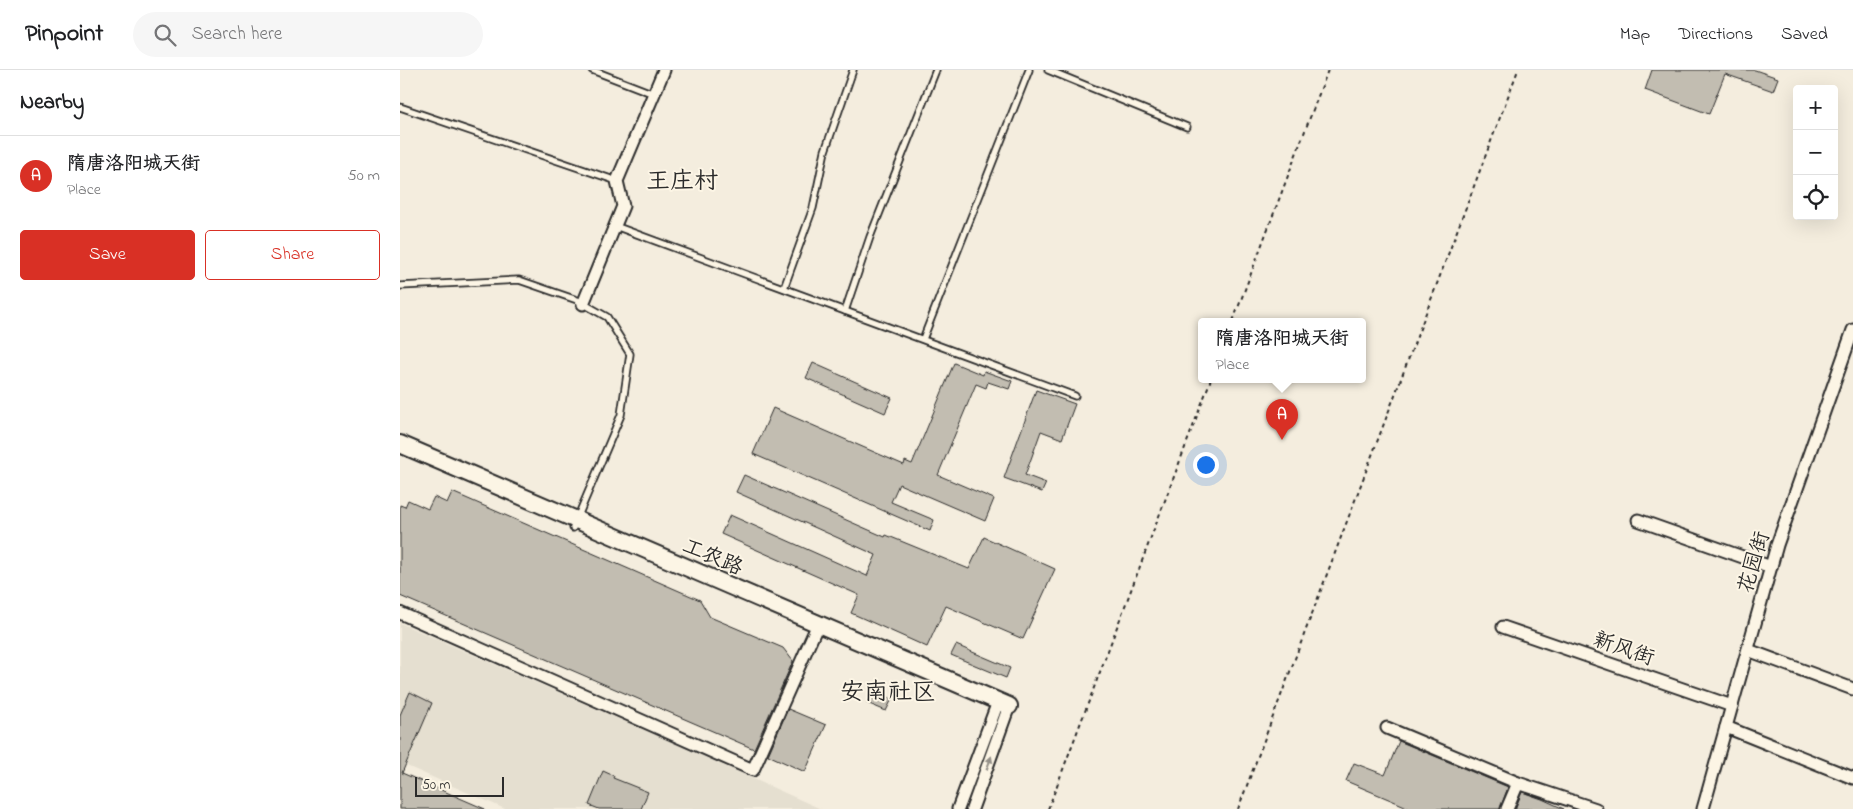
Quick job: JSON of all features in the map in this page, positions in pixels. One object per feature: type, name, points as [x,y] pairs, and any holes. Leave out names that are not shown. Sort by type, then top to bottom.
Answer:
[{"type":"street","points":[[583,304],[623,206],[617,181],[664,70]]},
{"type":"street","name":"花园街","points":[[1703,809],[1771,567],[1853,330]]},
{"type":"street","name":"工农路","points":[[400,444],[575,524],[1002,708]]},
{"type":"street","name":"工农路","points":[[400,454],[575,524]]},
{"type":"street","points":[[1638,520],[1771,567]]},
{"type":"street","points":[[400,613],[753,770],[816,628]]},
{"type":"street","name":"新风街","points":[[1503,626],[1732,706]]},
{"type":"street","points":[[1748,650],[1853,689]]},
{"type":"street","points":[[958,809],[1002,708]]},
{"type":"street","points":[[972,809],[1002,708]]},
{"type":"street","points":[[1726,727],[1853,778]]},
{"type":"street","points":[[1387,728],[1518,783],[1596,809]]},
{"type":"street","points":[[1507,809],[1518,783]]},
{"type":"lane","points":[[592,70],[654,94]]},
{"type":"lane","points":[[784,288],[813,208],[825,151],[853,70]]},
{"type":"lane","points":[[845,311],[870,237],[936,70]]},
{"type":"lane","points":[[922,339],[1029,70]]},
{"type":"lane","points":[[1048,70],[1187,127]]},
{"type":"lane","points":[[400,107],[617,181]]},
{"type":"lane","points":[[615,226],[1075,396]]},
{"type":"lane","points":[[400,286],[519,280],[577,300],[607,317],[630,354],[621,415],[575,524]]},
{"type":"path","points":[[1234,318],[1328,70]]},
{"type":"path","points":[[1238,809],[1518,70]]},
{"type":"path","points":[[1048,809],[1209,383]]},
{"type":"shaded area","points":[[400,623],[821,809],[505,809],[400,763]]},
{"type":"building","points":[[1652,70],[1755,70],[1778,78],[1773,91],[1725,74],[1709,114],[1645,90]]},
{"type":"building","points":[[813,363],[892,398],[885,413],[806,378]]},
{"type":"building","points":[[954,363],[983,375],[984,371],[1012,381],[1009,389],[988,382],[986,388],[976,384],[938,475],[994,499],[985,521],[899,484],[891,502],[934,520],[930,531],[753,454],[773,408],[904,465],[905,461],[912,464]]},
{"type":"building","points":[[1036,390],[1075,404],[1062,439],[1041,431],[1025,475],[1046,483],[1042,492],[1004,478]]},
{"type":"building","points":[[744,475],[885,537],[886,535],[969,569],[984,537],[1055,569],[1023,639],[946,606],[927,647],[851,613],[859,595],[721,534],[730,515],[867,576],[876,555],[736,492]]},
{"type":"building","points":[[452,492],[700,600],[710,617],[783,648],[793,661],[754,749],[400,596],[400,505],[405,507],[408,500],[428,509],[434,497],[447,503]]},
{"type":"building","points":[[956,645],[1010,668],[1006,678],[951,655]]},
{"type":"building","points":[[872,691],[892,699],[886,711],[867,703]]},
{"type":"building","points":[[410,692],[432,703],[402,773],[485,809],[400,809],[400,715]]},
{"type":"building","points":[[788,709],[826,725],[805,772],[768,755]]},
{"type":"building","points":[[1399,741],[1508,787],[1500,809],[1412,809],[1346,781],[1354,763],[1385,775]]},
{"type":"building","points":[[603,771],[614,776],[613,778],[648,792],[641,809],[599,809],[589,805]]},
{"type":"building","points":[[1522,792],[1542,799],[1564,809],[1515,809]]},
{"type":"place","name":"隋唐洛阳城天街","points":[[1282,440]]},
{"type":"district","name":"王庄村","points":[[682,180]]},
{"type":"district","name":"安南社区","points":[[888,691]]}]
